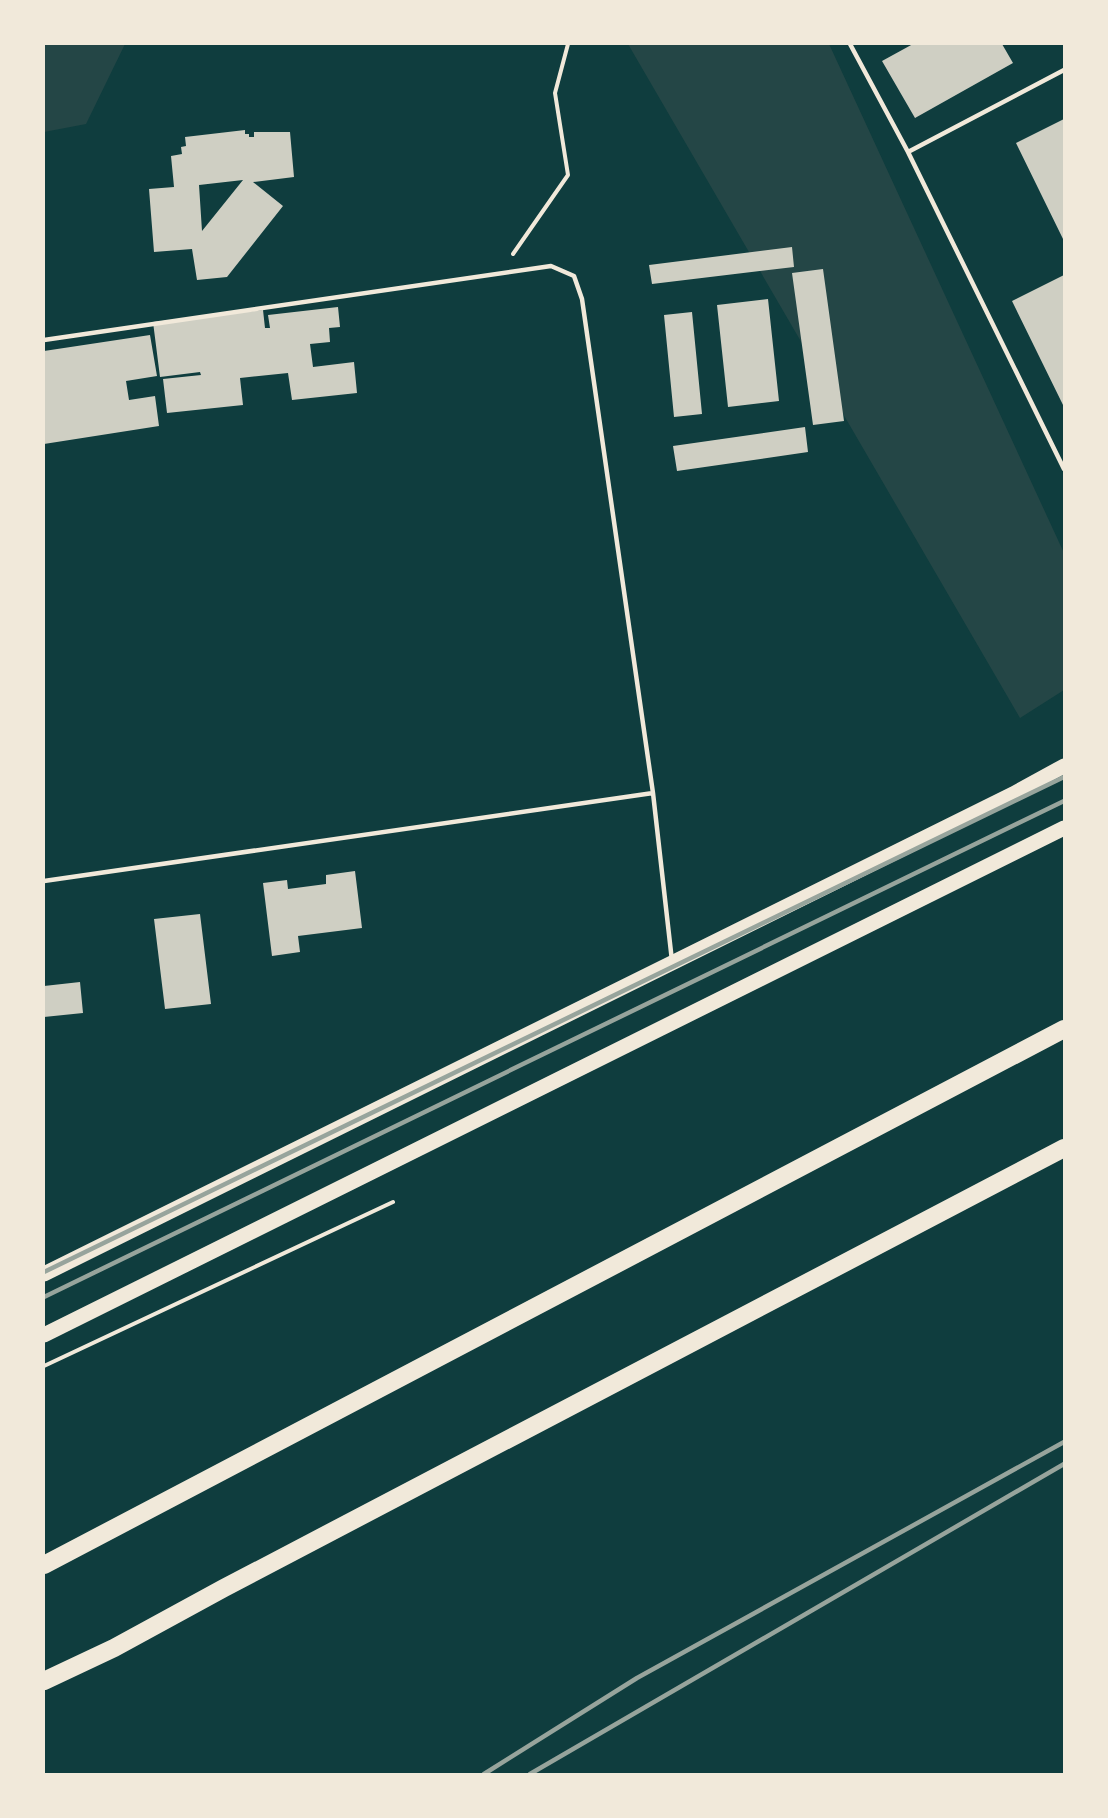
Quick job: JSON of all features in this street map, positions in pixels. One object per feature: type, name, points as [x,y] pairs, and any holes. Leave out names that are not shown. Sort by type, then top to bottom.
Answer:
[{"type":"highway","points":[[44,1565],[1065,1029]]},
{"type":"highway","points":[[44,1681],[114,1648],[1065,1148]]},
{"type":"main road","points":[[44,1274],[1013,794],[1065,766]]},
{"type":"main road","points":[[44,1335],[1065,828]]},
{"type":"lane","points":[[850,44],[908,152],[1065,470]]},
{"type":"lane","points":[[908,152],[1065,70]]},
{"type":"lane","points":[[44,340],[551,266],[574,276],[582,298],[653,793],[672,963]]},
{"type":"lane","points":[[44,881],[653,793]]},
{"type":"path","points":[[499,274],[568,175],[555,93],[568,44]]},
{"type":"path","points":[[44,1366],[393,1202]]},
{"type":"shaded area","points":[[44,44],[125,44],[86,124],[44,132]]},
{"type":"shaded area","points":[[628,44],[829,44],[1064,553],[1064,690],[1020,718]]},
{"type":"building","points":[[913,44],[1002,44],[1013,63],[915,118],[882,61]]},
{"type":"building","points":[[1064,119],[1064,241],[1016,143]]},
{"type":"building","points":[[245,130],[245,134],[249,134],[249,137],[254,137],[254,132],[290,132],[294,177],[253,182],[283,206],[227,277],[197,280],[192,249],[154,252],[149,189],[174,187],[171,156],[182,154],[181,147],[186,146],[185,137]],"holes":[[[243,180],[202,231],[199,185]]]},
{"type":"building","points":[[792,247],[794,267],[652,284],[649,265]]},
{"type":"building","points":[[823,269],[844,421],[813,425],[792,273]]},
{"type":"building","points":[[1064,275],[1064,407],[1012,301]]},
{"type":"building","points":[[768,299],[779,401],[728,407],[717,305]]},
{"type":"building","points":[[338,307],[340,327],[329,328],[330,342],[310,344],[313,367],[354,362],[357,393],[292,400],[288,373],[240,378],[243,405],[167,413],[163,379],[201,375],[200,372],[160,377],[153,322],[263,310],[265,328],[270,328],[268,315]]},
{"type":"building","points":[[692,312],[702,414],[674,417],[664,315]]},
{"type":"building","points":[[150,335],[157,376],[126,381],[129,400],[155,396],[159,426],[44,444],[44,351]]},
{"type":"building","points":[[805,427],[808,452],[677,471],[673,446]]},
{"type":"building","points":[[355,871],[362,928],[298,936],[300,952],[272,956],[263,883],[287,880],[288,889],[326,884],[326,875]]},
{"type":"building","points":[[200,914],[211,1004],[165,1009],[154,919]]},
{"type":"building","points":[[80,982],[83,1013],[44,1017],[44,986]]},
{"type":"railway","points":[[44,1272],[1064,777]]},
{"type":"railway","points":[[44,1297],[1064,801]]},
{"type":"railway","points":[[484,1774],[637,1678],[1064,1442]]},
{"type":"railway","points":[[530,1774],[1064,1464]]}]
